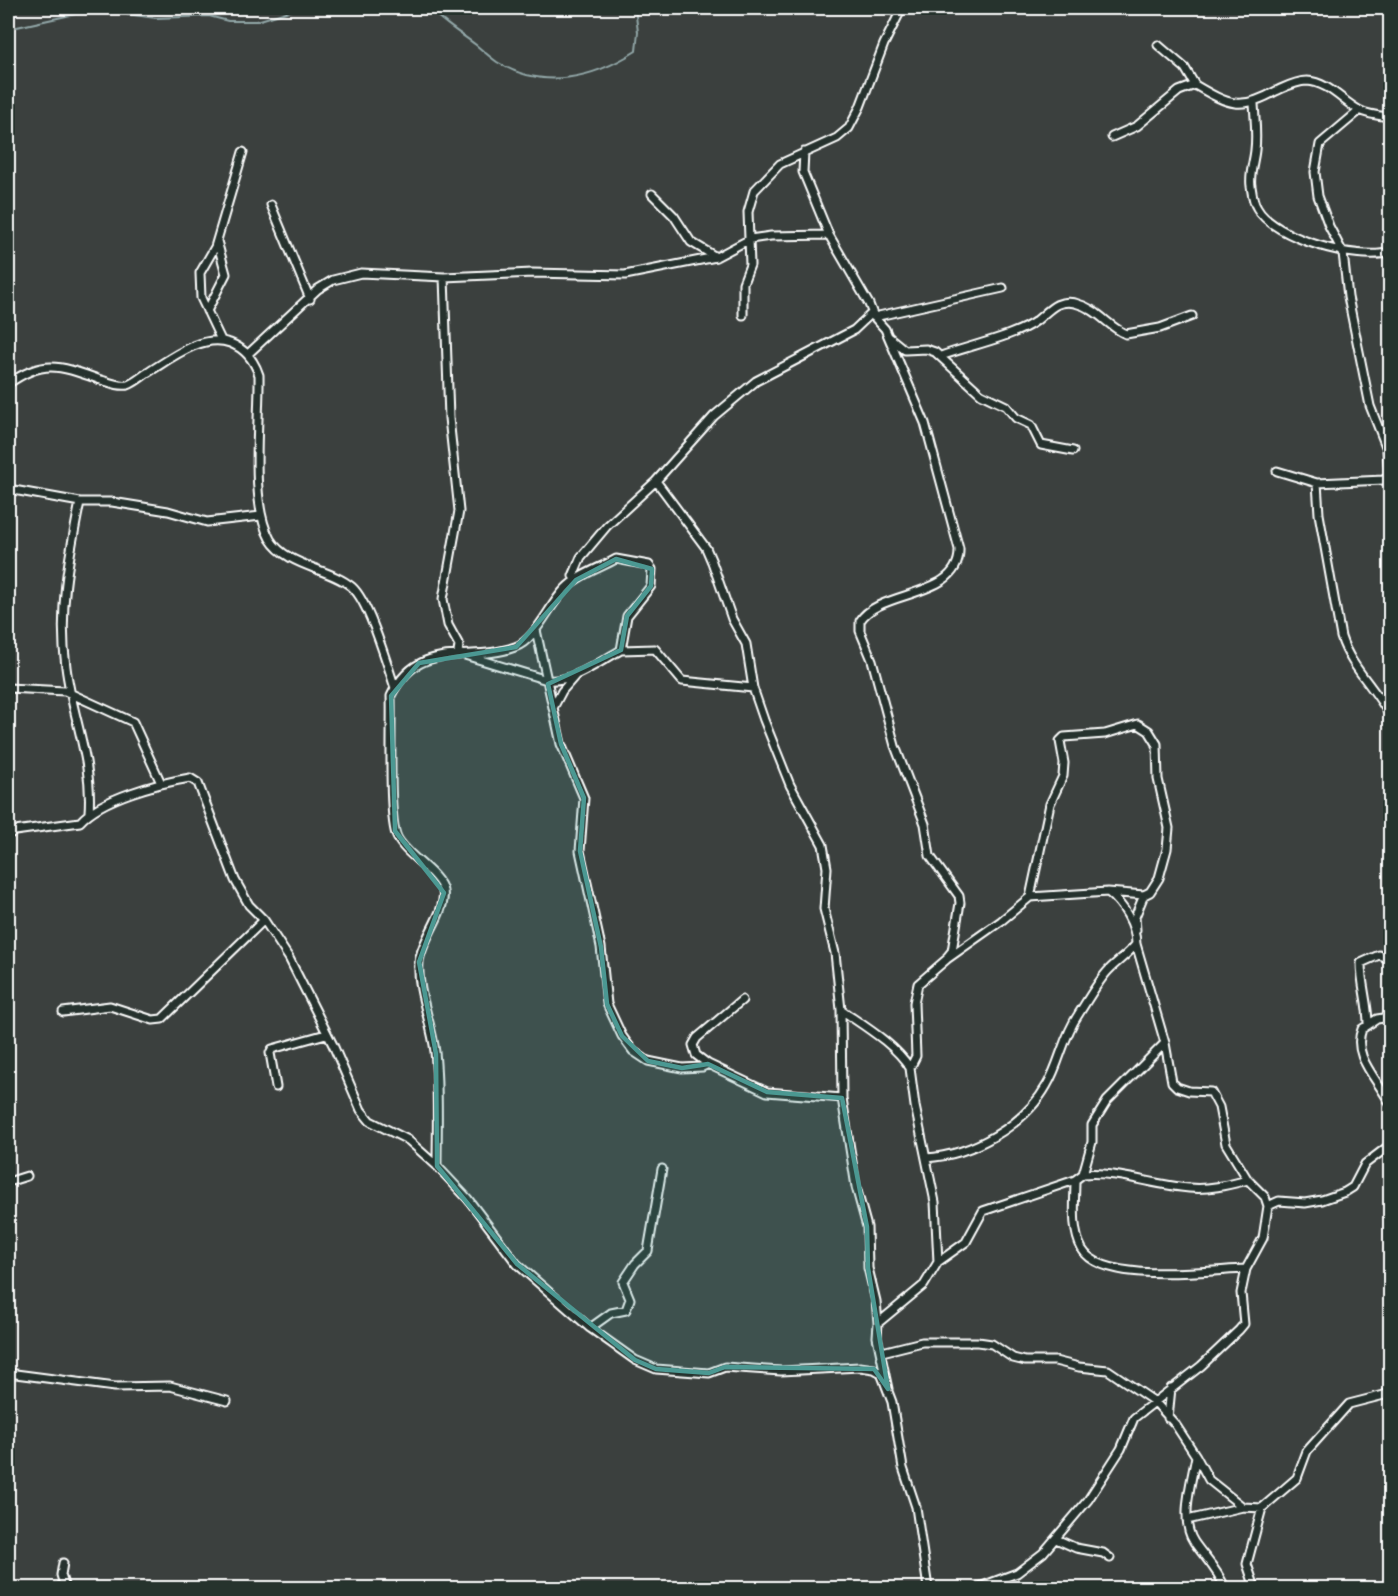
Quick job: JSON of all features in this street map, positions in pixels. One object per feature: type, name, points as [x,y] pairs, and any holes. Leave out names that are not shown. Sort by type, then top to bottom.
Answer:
[{"type":"street","points":[[743,315],[744,283],[750,265],[748,212],[760,182],[780,164],[837,138],[849,128],[860,107],[884,44],[902,8]]},
{"type":"street","points":[[1158,45],[1185,68],[1196,85],[1228,102],[1254,104],[1280,89],[1307,81],[1317,83],[1344,97],[1359,111],[1390,117]]},
{"type":"street","points":[[1112,137],[1137,126],[1179,91],[1196,85]]},
{"type":"street","points":[[1254,104],[1257,134],[1250,183],[1256,208],[1263,216],[1288,233],[1343,253],[1390,252]]},
{"type":"street","points":[[1277,471],[1317,483],[1384,480],[1389,475],[1387,449],[1370,406],[1348,297],[1343,253],[1325,216],[1315,172],[1320,144],[1359,111]]},
{"type":"street","points":[[221,340],[201,298],[200,273],[217,240],[243,152]]},
{"type":"street","points":[[804,152],[802,172],[829,235],[873,315],[880,321],[888,336],[925,423],[934,464],[947,497],[959,558],[935,585],[894,599],[864,614],[860,621],[860,631],[872,660],[895,746],[925,824],[930,856],[959,896],[960,903],[952,951],[947,958]]},
{"type":"street","points":[[652,194],[674,216],[691,242],[716,256]]},
{"type":"street","points":[[271,205],[310,299]]},
{"type":"street","points":[[248,354],[333,280],[361,273],[444,277],[532,273],[625,275],[716,256],[750,239],[771,236],[829,235]]},
{"type":"street","points":[[207,311],[226,274],[217,240]]},
{"type":"street","points":[[444,277],[449,418],[459,511],[443,599],[448,625],[459,645],[458,653]]},
{"type":"street","points":[[573,576],[581,557],[607,526],[656,481],[714,416],[756,381],[854,330],[873,315],[1003,288]]},
{"type":"street","points":[[940,356],[1035,322],[1048,308],[1063,303],[1074,303],[1090,309],[1126,334],[1160,328],[1192,316]]},
{"type":"street","points":[[888,336],[905,350],[926,349],[940,356],[981,394],[1000,402],[1016,418],[1031,425],[1041,445],[1073,451]]},
{"type":"street","points":[[8,384],[24,372],[41,366],[55,366],[115,385],[129,385],[181,352],[207,342],[221,340],[236,345],[248,354],[255,363],[259,375],[257,454],[261,516],[269,537],[281,550],[318,572],[339,578],[353,588],[379,642],[394,688]]},
{"type":"street","points":[[656,481],[706,548],[723,596],[746,644],[753,688],[790,785],[823,845],[827,868],[824,909],[835,953],[841,1010],[842,1098],[856,1187],[867,1227],[868,1268],[876,1301],[877,1336],[882,1352],[903,1468],[916,1507],[928,1588]]},
{"type":"street","points":[[1317,483],[1319,514],[1346,654],[1377,692],[1390,716]]},
{"type":"street","points":[[8,489],[80,502],[112,502],[168,511],[207,522],[261,516]]},
{"type":"street","points":[[80,502],[63,585],[65,663],[88,768],[89,812]]},
{"type":"street","points":[[437,1166],[436,1054],[429,1014],[420,984],[419,962],[425,940],[443,904],[444,893],[438,880],[414,859],[395,831],[391,696],[394,688],[419,663],[458,653],[516,647],[526,641],[536,630],[550,606],[576,580],[616,559],[649,565],[652,569],[651,586],[627,616],[621,650]]},
{"type":"street","points":[[536,630],[563,752],[584,798],[580,851],[601,947],[607,1004],[622,1036],[633,1051],[648,1061],[682,1068],[702,1067],[708,1064]]},
{"type":"street","points":[[458,653],[557,681],[576,674],[621,650],[655,649],[682,681],[753,688]]},
{"type":"street","points":[[553,708],[562,691],[576,674]]},
{"type":"street","points":[[8,688],[44,689],[71,694],[134,722],[161,783]]},
{"type":"street","points":[[910,1068],[916,1056],[914,1003],[918,984],[947,958],[1002,921],[1030,897],[1052,799],[1062,776],[1064,763],[1060,741],[1064,737],[1105,734],[1133,724],[1149,731],[1155,738],[1158,779],[1169,828],[1160,878],[1155,888],[1144,895],[1135,917],[1136,944],[1165,1043],[1172,1082],[1177,1088],[1211,1092],[1219,1107],[1226,1144],[1248,1180],[1265,1197],[1268,1206],[1263,1238],[1246,1269],[1241,1293],[1244,1324],[1201,1366],[1134,1418],[1121,1449],[1088,1500],[1043,1553],[1017,1573],[977,1588]]},
{"type":"street","points":[[8,835],[15,831],[80,822],[89,812],[161,783],[190,778],[198,783],[235,880],[249,905],[264,920],[289,958],[361,1110],[370,1121],[408,1140],[437,1166],[468,1199],[517,1264],[590,1328],[635,1360],[656,1369],[709,1373],[725,1367],[781,1371],[860,1367],[874,1369],[881,1373],[888,1389]]},
{"type":"street","points":[[1030,897],[1108,892],[1144,895]]},
{"type":"street","points":[[1108,892],[1115,898],[1136,930]]},
{"type":"street","points":[[63,1012],[110,1006],[153,1020],[162,1019],[264,920]]},
{"type":"street","points":[[926,1158],[956,1154],[986,1140],[1025,1115],[1047,1085],[1067,1034],[1078,1015],[1106,973],[1136,944]]},
{"type":"street","points":[[1390,959],[1378,955],[1362,963],[1361,980],[1368,1005],[1368,1024],[1359,1038],[1359,1047],[1367,1067],[1390,1104]]},
{"type":"street","points":[[742,1000],[697,1038],[693,1045],[696,1054],[708,1064],[767,1092],[842,1098]]},
{"type":"street","points":[[841,1010],[871,1031],[905,1060],[910,1068],[935,1202],[938,1262]]},
{"type":"street","points":[[1368,1024],[1390,1017]]},
{"type":"street","points":[[276,1087],[270,1053],[273,1049],[326,1034]]},
{"type":"street","points":[[1083,1174],[1092,1142],[1092,1125],[1107,1101],[1165,1043]]},
{"type":"street","points":[[1268,1206],[1279,1201],[1305,1203],[1322,1200],[1346,1192],[1353,1187],[1365,1164],[1390,1145]]},
{"type":"street","points":[[590,1328],[610,1313],[626,1310],[630,1299],[623,1282],[635,1264],[648,1251],[662,1169]]},
{"type":"street","points":[[878,1323],[924,1285],[938,1262],[966,1242],[974,1225],[988,1208],[1075,1180],[1083,1174],[1119,1174],[1189,1188],[1218,1188],[1248,1180]]},
{"type":"street","points":[[8,1182],[27,1176]]},
{"type":"street","points":[[1075,1180],[1076,1227],[1083,1249],[1093,1261],[1116,1270],[1166,1272],[1246,1269]]},
{"type":"street","points":[[882,1352],[922,1342],[992,1344],[1013,1358],[1025,1361],[1055,1361],[1079,1367],[1108,1370],[1155,1402],[1196,1456],[1209,1480],[1243,1507]]},
{"type":"street","points":[[8,1373],[115,1387],[170,1386],[227,1401]]},
{"type":"street","points":[[1168,1418],[1171,1388]]},
{"type":"street","points":[[1255,1588],[1247,1564],[1262,1508],[1297,1478],[1307,1451],[1349,1404],[1384,1395],[1390,1391]]},
{"type":"street","points":[[1196,1456],[1187,1520],[1192,1540],[1214,1566],[1225,1588]]},
{"type":"street","points":[[1187,1520],[1243,1507],[1262,1508]]},
{"type":"street","points":[[1056,1539],[1076,1548],[1103,1553],[1110,1558]]},
{"type":"street","points":[[63,1563],[62,1575],[65,1588]]},
{"type":"highlighted area","points":[[616,559],[652,569],[651,586],[627,616],[621,650],[548,684],[561,744],[584,798],[580,851],[601,947],[607,1004],[622,1036],[648,1061],[682,1068],[708,1064],[767,1092],[842,1098],[867,1227],[868,1268],[888,1389],[874,1369],[725,1367],[709,1373],[656,1369],[635,1360],[517,1264],[437,1166],[436,1054],[419,962],[444,893],[395,831],[391,696],[419,663],[516,647],[576,580]]},
{"type":"waterway","points":[[8,29],[80,13],[112,12],[156,18],[209,16],[228,21],[257,21],[299,8]]},
{"type":"waterway","points":[[429,8],[497,62],[514,71],[550,78],[568,78],[586,74],[636,51],[638,32],[635,8]]}]
